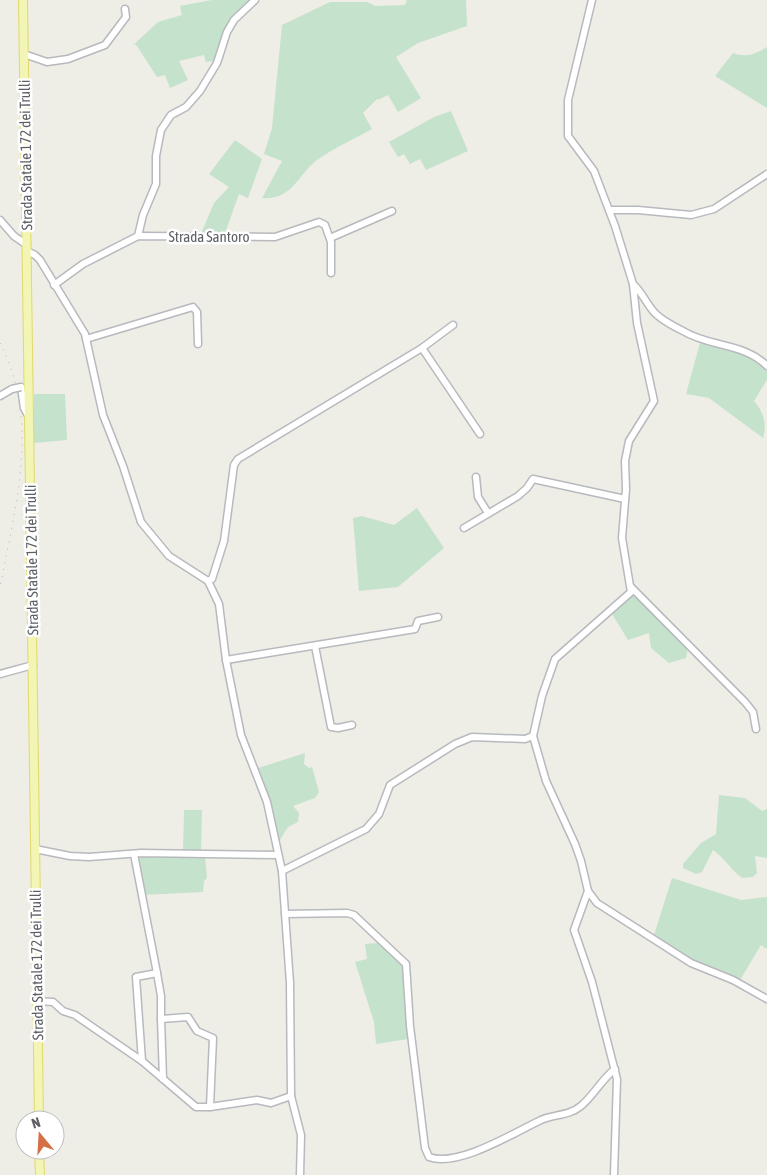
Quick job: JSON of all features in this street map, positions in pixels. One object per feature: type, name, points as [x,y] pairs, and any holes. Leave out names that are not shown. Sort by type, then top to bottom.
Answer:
[{"type":"main road","name":"Strada Statale 172 dei Trulli","points":[[23,0],[39,1110]]},
{"type":"main road","points":[[39,1160],[40,1175]]},
{"type":"street","points":[[138,236],[143,215],[156,184],[156,156],[161,130],[171,115],[186,107],[200,91],[217,63],[227,32],[234,20],[255,0]]},
{"type":"street","points":[[592,0],[568,100],[568,136],[594,170],[609,210],[633,284],[637,324],[654,392],[654,401],[629,441],[625,461],[626,489],[622,538],[631,587],[628,596],[555,658],[542,696],[533,736],[546,781],[581,860],[588,891],[597,903],[690,963],[733,980],[767,999]]},
{"type":"street","points":[[24,54],[52,62],[105,45],[126,17],[126,10]]},
{"type":"street","points":[[609,210],[638,210],[691,215],[714,209],[767,174]]},
{"type":"street","points":[[331,273],[330,238],[339,236],[392,211]]},
{"type":"street","points":[[0,220],[40,260],[77,319],[86,339],[103,415],[123,466],[141,522],[169,556],[208,581],[219,604],[226,660],[241,735],[266,802],[282,871],[290,984],[292,1096],[301,1135],[300,1175]]},
{"type":"street","name":"Strada Santoro","points":[[54,285],[83,264],[138,236],[276,237],[321,222],[330,238]]},
{"type":"street","points":[[633,284],[640,290],[655,314],[684,332],[699,340],[751,354],[767,366]]},
{"type":"street","points":[[86,339],[193,307],[197,312],[198,344]]},
{"type":"street","points":[[208,581],[212,579],[224,540],[234,465],[238,459],[422,348],[453,325]]},
{"type":"street","points":[[422,348],[480,434]]},
{"type":"street","points":[[0,396],[21,387],[24,408],[29,418]]},
{"type":"street","points":[[476,478],[478,497],[488,513]]},
{"type":"street","points":[[464,528],[524,492],[533,479],[624,499]]},
{"type":"street","points":[[631,587],[745,702],[753,712],[756,729]]},
{"type":"street","points":[[226,660],[415,629],[418,621],[438,617]]},
{"type":"street","points":[[315,646],[331,726],[338,728],[352,724]]},
{"type":"street","points":[[0,674],[33,665]]},
{"type":"street","points":[[282,871],[366,829],[379,814],[390,785],[462,740],[472,737],[525,739],[533,736]]},
{"type":"street","points":[[35,849],[70,856],[134,854],[278,855]]},
{"type":"street","points":[[134,854],[161,996],[163,1079]]},
{"type":"street","points":[[588,891],[574,930],[592,982],[615,1069],[618,1088],[614,1175]]},
{"type":"street","points":[[285,914],[347,913],[354,915],[406,964],[410,1026],[425,1148],[429,1158],[435,1160],[482,1149],[542,1120],[575,1110],[615,1069]]},
{"type":"street","points":[[142,1061],[136,977],[157,973]]},
{"type":"street","points":[[38,1001],[52,1002],[63,1011],[74,1015],[142,1061],[196,1107],[210,1107],[257,1100],[271,1103],[292,1096]]},
{"type":"street","points":[[161,1019],[188,1017],[197,1031],[213,1038],[210,1107]]},
{"type":"green space","points":[[212,0],[252,0],[225,28],[215,61],[206,62],[204,55],[179,61],[188,80],[170,88],[165,75],[157,77],[137,46],[135,44],[132,46],[158,22],[182,15],[180,6]]},
{"type":"green space","points":[[407,0],[466,0],[467,26],[418,43],[396,57],[421,98],[398,112],[388,95],[377,99],[363,113],[372,129],[317,160],[288,191],[272,198],[262,198],[282,161],[264,154],[272,128],[282,25],[330,2],[367,2],[375,6],[405,5]]},
{"type":"green space","points":[[767,47],[767,108],[715,76],[733,53],[751,55]]},
{"type":"green space","points":[[451,111],[468,151],[426,170],[420,159],[410,164],[404,154],[398,157],[389,142],[434,117]]},
{"type":"green space","points":[[235,140],[262,159],[248,198],[239,194],[224,236],[200,236],[214,203],[229,187],[209,174]]},
{"type":"green space","points":[[700,343],[747,356],[767,371],[767,380],[754,401],[764,418],[763,438],[709,398],[686,394]]},
{"type":"green space","points":[[34,394],[65,394],[67,440],[34,443]]},
{"type":"green space","points":[[417,508],[444,548],[398,587],[359,591],[353,518],[362,516],[394,525]]},
{"type":"green space","points":[[631,595],[635,595],[688,646],[686,658],[669,663],[651,648],[649,633],[628,640],[612,614]]},
{"type":"green space","points":[[305,753],[304,764],[309,768],[312,767],[319,792],[315,798],[293,806],[299,813],[298,822],[288,827],[278,843],[255,769]]},
{"type":"green space","points":[[719,795],[745,798],[762,811],[767,809],[767,858],[755,856],[757,873],[753,877],[742,878],[713,850],[702,872],[696,874],[683,868],[683,864],[701,843],[716,834]]},
{"type":"green space","points":[[184,810],[202,810],[201,852],[205,856],[207,878],[204,881],[203,892],[143,895],[136,855],[183,851]]},
{"type":"green space","points":[[672,878],[741,900],[767,897],[767,949],[761,945],[740,980],[694,965],[654,935]]},
{"type":"green space","points":[[378,943],[402,965],[408,1039],[376,1044],[374,1022],[355,962],[367,959],[365,944]]},
{"type":"railway","points":[[0,343],[12,373],[19,403],[22,434],[17,495],[0,588]]}]
